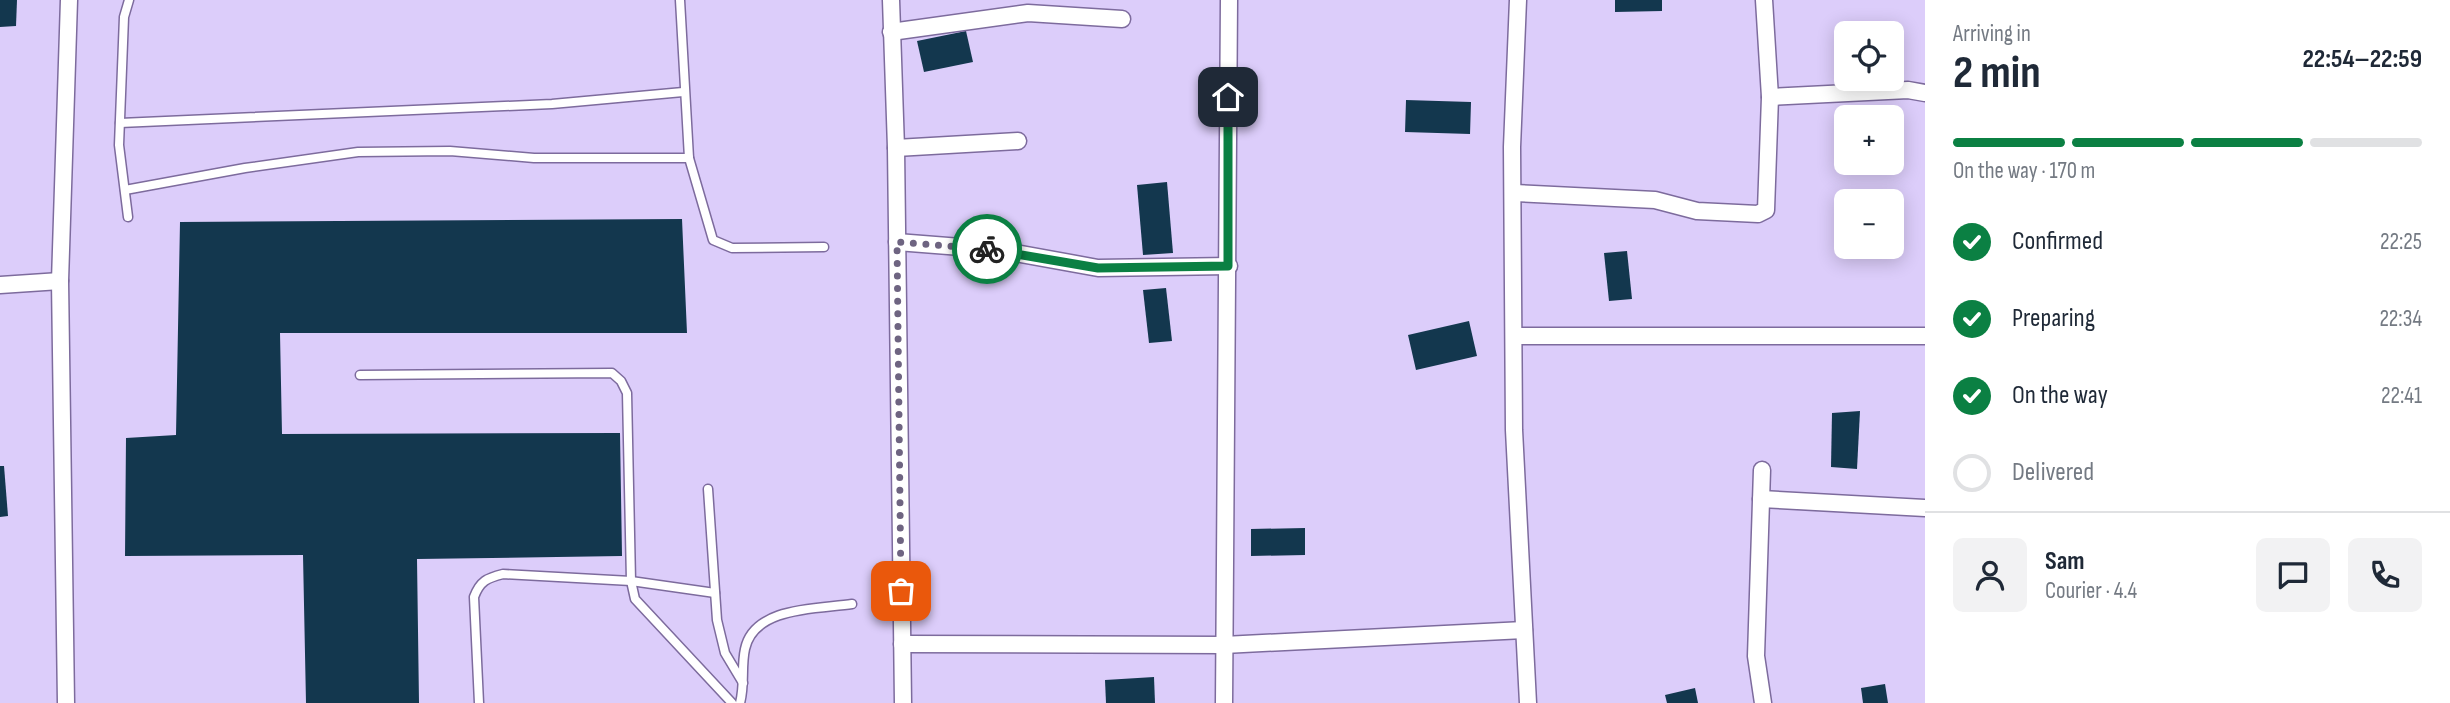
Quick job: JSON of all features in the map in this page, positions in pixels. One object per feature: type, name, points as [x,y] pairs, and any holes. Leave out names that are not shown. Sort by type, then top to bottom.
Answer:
[{"type":"street","points":[[66,703],[60,281],[69,0]]},
{"type":"street","points":[[891,0],[896,148],[903,703]]},
{"type":"street","points":[[1224,703],[1229,0]]},
{"type":"street","points":[[1518,0],[1511,147],[1514,193],[1514,430],[1528,703]]},
{"type":"street","points":[[1514,193],[1655,200],[1683,210],[1758,214],[1766,210],[1769,202],[1770,97],[1764,0]]},
{"type":"street","points":[[891,32],[1008,14],[1122,19]]},
{"type":"street","points":[[1770,97],[1908,90],[1925,93]]},
{"type":"street","points":[[896,148],[1018,141]]},
{"type":"street","points":[[897,242],[999,250],[1098,268],[1228,266]]},
{"type":"street","points":[[0,285],[60,281]]},
{"type":"street","points":[[1514,336],[1925,335]]},
{"type":"street","points":[[1762,470],[1756,656],[1763,703]]},
{"type":"street","points":[[1761,499],[1925,508]]},
{"type":"street","points":[[902,645],[1224,645],[1524,630]]},
{"type":"lane","points":[[128,217],[119,145],[124,17],[129,0]]},
{"type":"lane","points":[[680,0],[683,92],[689,158],[713,240],[732,248],[824,247]]},
{"type":"lane","points":[[120,123],[552,104],[683,92]]},
{"type":"lane","points":[[125,190],[244,168],[358,152],[450,151],[534,158],[689,158]]},
{"type":"lane","points":[[360,375],[612,373],[621,381],[626,393],[631,581],[635,599],[642,610],[689,655],[732,703]]},
{"type":"lane","points":[[708,489],[720,637],[743,683]]},
{"type":"lane","points":[[479,703],[474,597],[478,586],[487,578],[503,574],[631,581],[715,593]]},
{"type":"lane","points":[[751,703],[741,701],[746,646],[751,634],[761,624],[785,614],[852,604]]},
{"type":"building","points":[[0,0],[17,0],[16,26],[0,27]]},
{"type":"building","points":[[1615,0],[1662,0],[1662,11],[1615,12]]},
{"type":"building","points":[[966,31],[973,62],[924,72],[917,41]]},
{"type":"building","points":[[1406,100],[1471,102],[1470,134],[1405,132]]},
{"type":"building","points":[[1167,182],[1173,253],[1143,255],[1137,185]]},
{"type":"building","points":[[682,219],[687,333],[280,333],[282,434],[620,433],[622,556],[417,559],[419,703],[306,703],[303,555],[125,556],[126,438],[176,435],[180,222]]},
{"type":"building","points":[[1627,251],[1632,299],[1609,301],[1604,253]]},
{"type":"building","points":[[1166,288],[1172,341],[1149,343],[1143,290]]},
{"type":"building","points":[[1469,321],[1477,356],[1416,370],[1408,335]]},
{"type":"building","points":[[1860,411],[1857,469],[1831,467],[1832,413]]},
{"type":"building","points":[[0,466],[4,466],[8,516],[0,517]]},
{"type":"building","points":[[1305,528],[1305,555],[1251,556],[1251,529]]},
{"type":"building","points":[[1154,677],[1155,703],[1106,703],[1105,680]]},
{"type":"building","points":[[1885,684],[1888,703],[1863,703],[1861,688]]},
{"type":"building","points":[[1695,688],[1698,703],[1667,703],[1665,695]]},
{"type":"way so far","points":[[901,591],[897,242],[987,249]]},
{"type":"route","points":[[987,249],[1098,268],[1228,266],[1228,97]]}]
